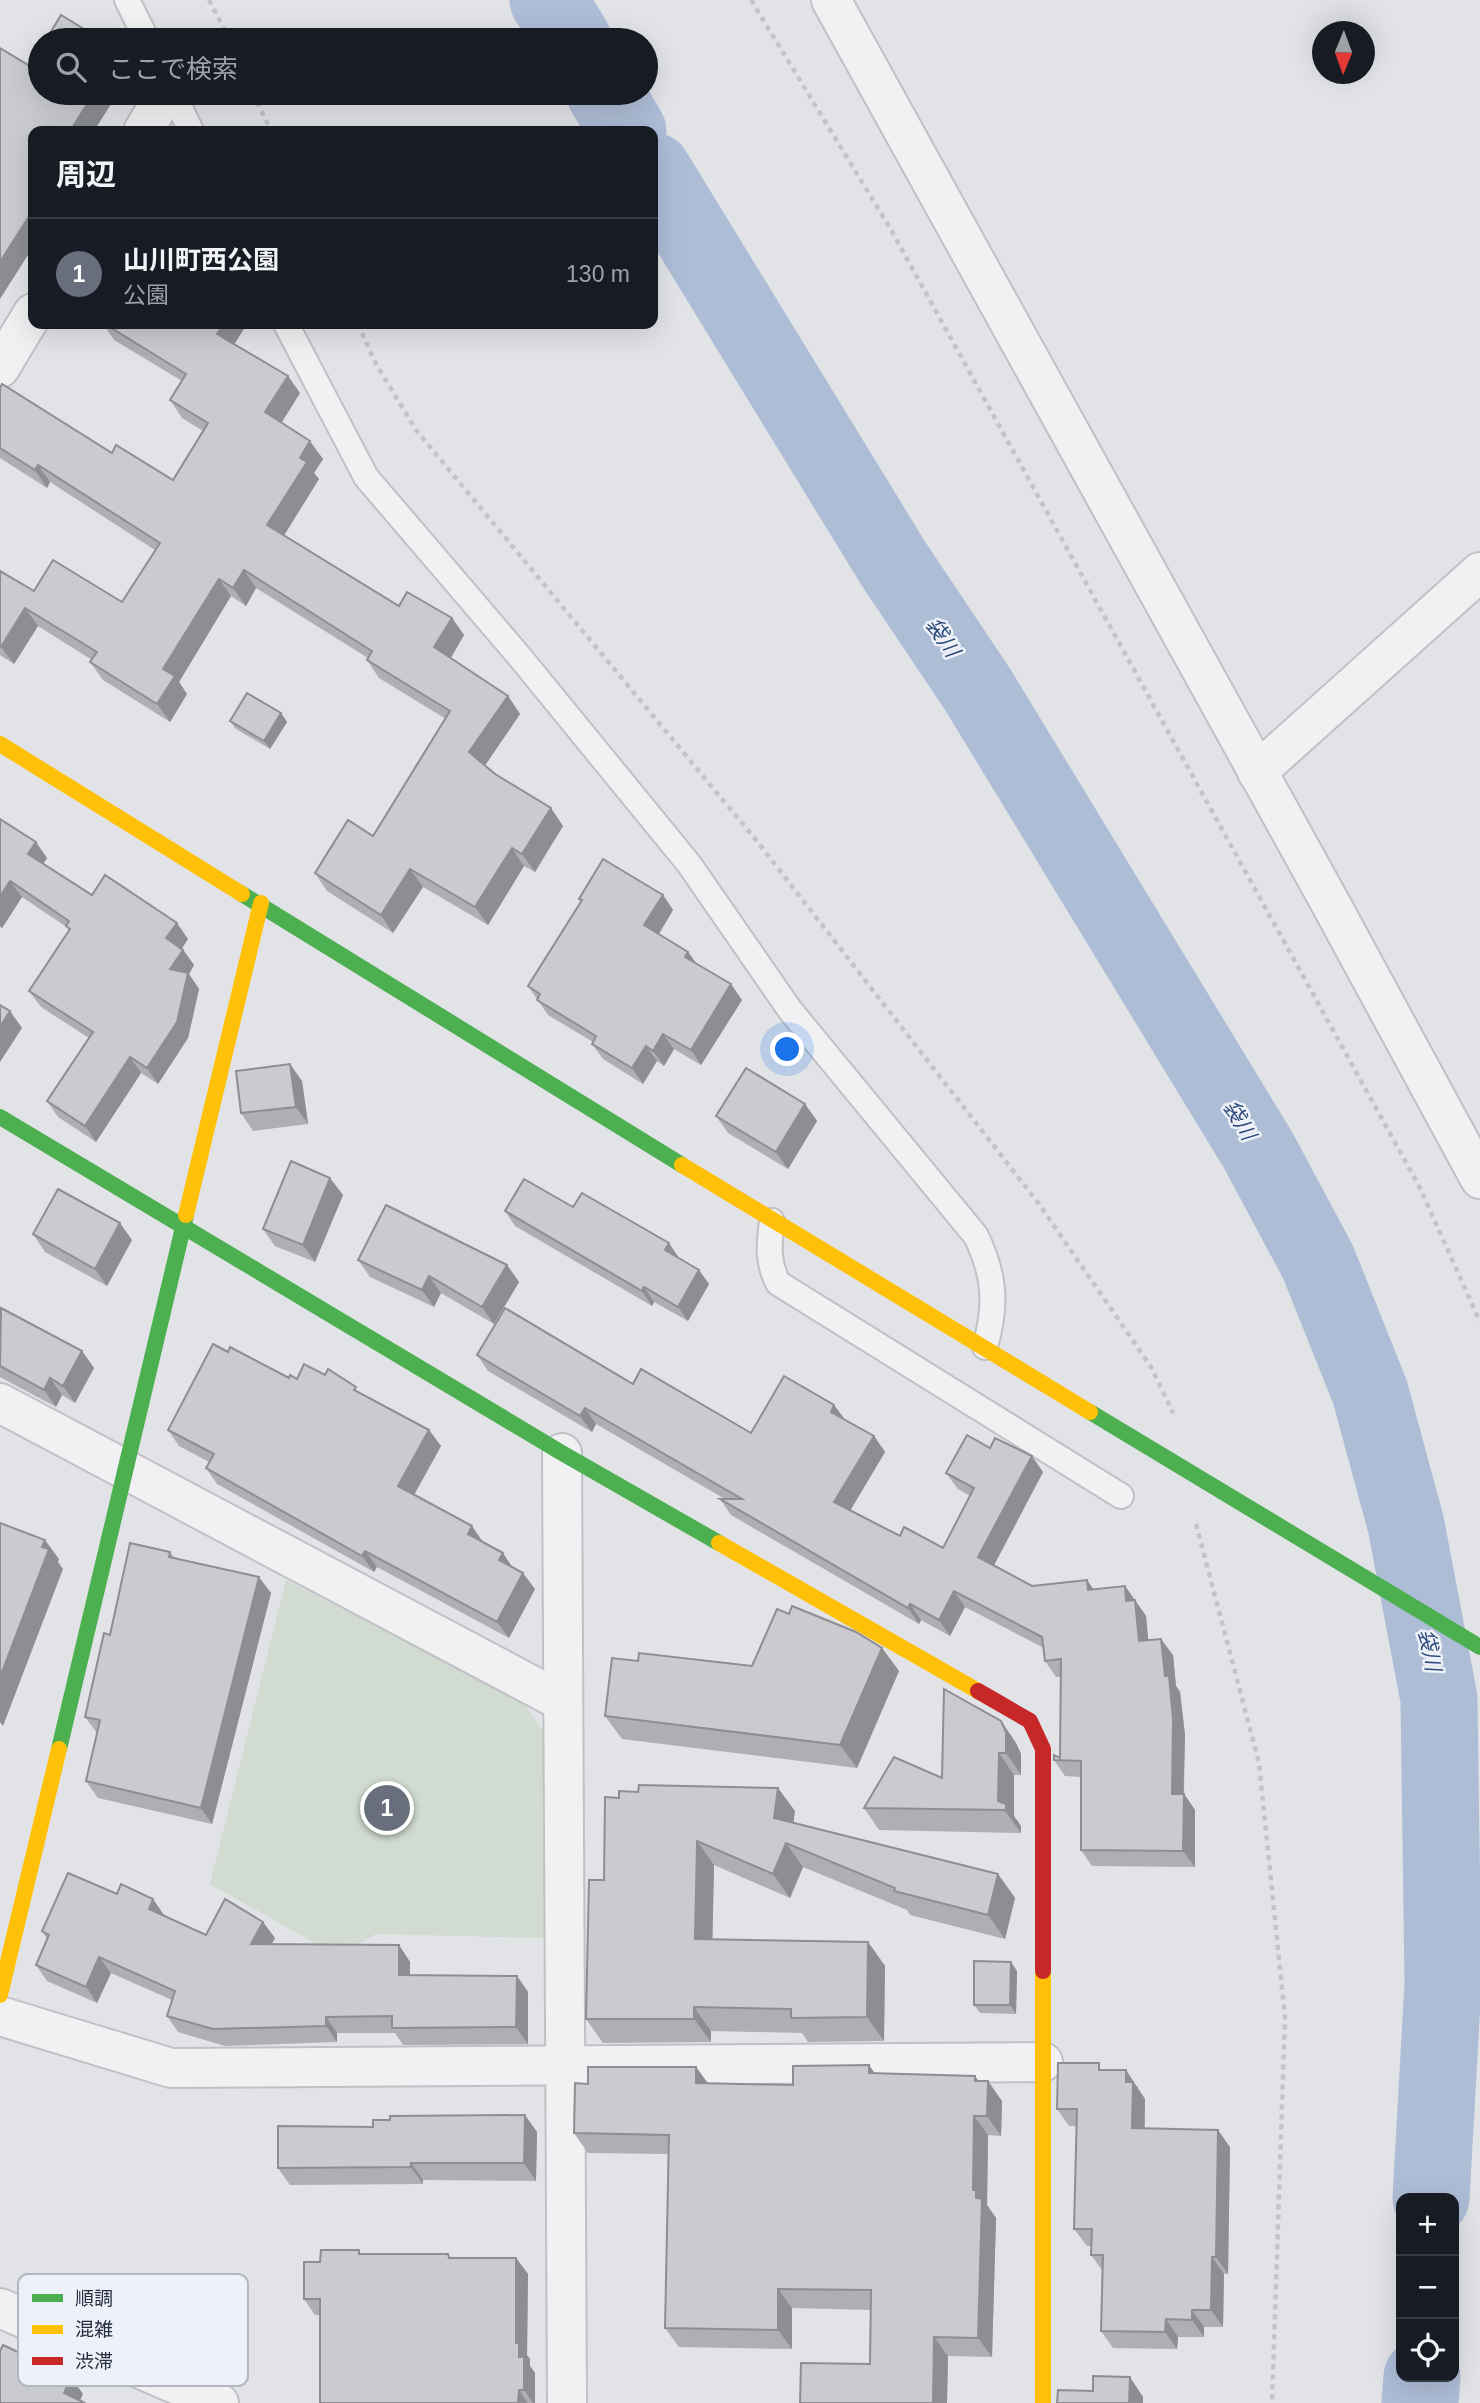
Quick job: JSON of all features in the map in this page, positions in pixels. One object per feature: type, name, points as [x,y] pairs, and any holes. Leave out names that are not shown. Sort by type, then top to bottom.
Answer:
[{"type":"street","points":[[831,0],[1480,1179]]},
{"type":"street","points":[[146,126],[159,105]]},
{"type":"street","points":[[1,365],[28,321]]},
{"type":"street","points":[[1257,772],[1480,572]]},
{"type":"street","points":[[0,744],[772,1221],[1480,1647]]},
{"type":"street","points":[[0,1995],[261,903]]},
{"type":"street","points":[[0,1117],[562,1453],[1030,1721],[1043,1749],[1043,2403]]},
{"type":"street","points":[[0,1403],[563,1702]]},
{"type":"street","points":[[562,1453],[567,2403]]},
{"type":"street","points":[[0,2016],[171,2068],[1042,2062]]},
{"type":"street","points":[[0,2308],[18,2316]]},
{"type":"street","points":[[180,2386],[219,2403]]},
{"type":"lane","points":[[127,0],[141,28]]},
{"type":"lane","points":[[179,105],[189,126]]},
{"type":"lane","points":[[289,329],[366,477],[519,656],[680,853],[790,1010],[976,1236],[989,1265],[992,1292],[993,1319],[985,1347]]},
{"type":"lane","points":[[772,1221],[768,1250],[770,1267],[778,1283],[1121,1496]]},
{"type":"path","points":[[209,0],[224,28]]},
{"type":"path","points":[[751,0],[897,240],[1378,1113],[1430,1210],[1480,1322]]},
{"type":"path","points":[[259,105],[269,126]]},
{"type":"path","points":[[360,329],[376,364],[416,430],[756,840],[1040,1204],[1151,1367],[1178,1426]]},
{"type":"path","points":[[1195,1515],[1259,1763],[1285,2017],[1272,2403]]},
{"type":"shaded area","points":[[286,1580],[523,1702],[544,1732],[544,1938],[376,1934],[338,1956],[210,1884]]},
{"type":"building","points":[[61,15],[82,28],[53,28]]},
{"type":"building","points":[[0,48],[28,65],[28,105],[86,105],[73,126],[28,126],[28,218],[0,262]]},
{"type":"building","points":[[113,329],[220,329],[217,334],[288,376],[265,412],[310,441],[300,458],[307,462],[267,525],[399,606],[407,592],[452,618],[434,647],[508,696],[469,752],[495,774],[551,808],[522,854],[512,848],[475,907],[410,869],[381,915],[315,873],[348,820],[373,836],[450,711],[367,660],[372,651],[244,570],[233,588],[219,579],[163,669],[175,676],[157,704],[90,662],[97,652],[25,608],[0,646],[0,571],[34,591],[53,560],[122,602],[160,543],[38,465],[35,470],[0,448],[2,384],[112,453],[116,445],[173,480],[208,423],[170,400],[186,374]]},
{"type":"building","points":[[247,693],[281,713],[264,741],[230,721]]},
{"type":"building","points":[[0,819],[36,842],[28,854],[92,895],[105,875],[177,923],[166,938],[183,950],[170,969],[188,973],[177,1022],[147,1068],[130,1057],[85,1126],[47,1101],[93,1032],[29,991],[70,929],[66,926],[69,921],[10,881],[0,897]]},
{"type":"building","points":[[603,859],[663,895],[644,925],[688,952],[685,957],[731,984],[691,1050],[663,1034],[653,1051],[646,1046],[632,1068],[592,1044],[596,1036],[537,1000],[540,994],[528,986],[582,900],[579,899]]},
{"type":"building","points":[[0,1005],[10,1011],[0,1027]]},
{"type":"building","points":[[290,1064],[296,1107],[241,1113],[236,1071]]},
{"type":"building","points":[[746,1068],[805,1104],[776,1152],[716,1116]]},
{"type":"building","points":[[291,1161],[330,1178],[303,1245],[263,1229]]},
{"type":"building","points":[[524,1179],[573,1207],[582,1193],[669,1243],[665,1250],[699,1270],[678,1307],[644,1287],[642,1291],[505,1211]]},
{"type":"building","points":[[58,1189],[120,1223],[95,1269],[33,1234]]},
{"type":"building","points":[[386,1205],[507,1265],[482,1307],[429,1276],[422,1290],[358,1260]]},
{"type":"building","points":[[1,1308],[82,1351],[63,1386],[50,1378],[44,1390],[0,1366]]},
{"type":"building","points":[[505,1308],[633,1384],[641,1369],[751,1433],[784,1376],[834,1405],[831,1412],[874,1436],[834,1502],[900,1536],[904,1527],[943,1548],[974,1488],[946,1473],[967,1435],[990,1448],[995,1438],[1032,1456],[978,1557],[1032,1586],[1087,1580],[1088,1590],[1125,1586],[1126,1601],[1135,1600],[1139,1641],[1161,1639],[1165,1676],[1169,1676],[1173,1719],[1172,1794],[1184,1794],[1183,1851],[1081,1850],[1081,1761],[1054,1760],[1054,1755],[1060,1758],[1061,1659],[1045,1661],[1042,1637],[954,1591],[939,1620],[910,1604],[908,1608],[720,1499],[742,1499],[585,1408],[580,1416],[477,1355]]},
{"type":"building","points":[[213,1344],[228,1352],[230,1347],[289,1378],[290,1375],[297,1379],[304,1364],[325,1375],[328,1369],[356,1387],[354,1390],[429,1430],[398,1486],[472,1526],[468,1534],[503,1553],[499,1560],[523,1573],[497,1622],[365,1551],[362,1556],[206,1468],[214,1454],[168,1430]]},
{"type":"building","points":[[0,1523],[45,1540],[42,1547],[49,1549],[0,1677]]},
{"type":"building","points":[[130,1543],[170,1552],[169,1557],[259,1577],[201,1808],[86,1781],[100,1720],[85,1717],[104,1633],[110,1635]]},
{"type":"building","points":[[792,1606],[856,1632],[882,1648],[840,1745],[605,1716],[612,1658],[638,1661],[639,1653],[752,1666],[777,1609],[789,1614]]},
{"type":"building","points":[[944,1689],[1001,1721],[1006,1732],[1006,1753],[999,1753],[998,1801],[1006,1804],[1006,1810],[864,1808],[894,1757],[942,1778]]},
{"type":"building","points":[[639,1785],[778,1788],[774,1818],[998,1874],[988,1915],[894,1891],[895,1888],[786,1843],[773,1874],[697,1841],[695,1939],[868,1942],[867,2017],[791,2018],[791,2009],[694,2007],[694,2019],[586,2019],[589,1880],[604,1880],[605,1797],[619,1798],[619,1791],[638,1792]]},
{"type":"building","points":[[68,1873],[117,1894],[121,1884],[153,1899],[149,1909],[206,1935],[225,1899],[263,1922],[251,1944],[399,1945],[399,1975],[517,1976],[516,2027],[392,2028],[392,2016],[326,2017],[326,2026],[213,2029],[167,2016],[175,1991],[99,1957],[86,1987],[36,1965],[49,1935],[42,1931]]},
{"type":"building","points":[[974,1961],[1011,1962],[1010,2005],[974,2005]]},
{"type":"building","points":[[1058,2063],[1099,2063],[1099,2070],[1126,2070],[1126,2082],[1133,2082],[1132,2128],[1218,2130],[1216,2257],[1212,2257],[1211,2310],[1192,2310],[1192,2320],[1166,2319],[1165,2332],[1101,2331],[1103,2255],[1091,2255],[1092,2229],[1074,2229],[1077,2109],[1057,2109]]},
{"type":"building","points":[[869,2065],[869,2073],[975,2076],[975,2081],[988,2081],[987,2116],[974,2116],[973,2190],[976,2190],[976,2198],[982,2199],[978,2338],[934,2337],[933,2403],[800,2403],[801,2363],[870,2364],[871,2290],[778,2289],[778,2330],[665,2328],[669,2135],[574,2133],[575,2083],[588,2084],[588,2067],[696,2067],[696,2083],[793,2085],[793,2066]]},
{"type":"building","points":[[525,2115],[524,2163],[411,2163],[411,2167],[278,2168],[278,2126],[373,2127],[373,2120],[390,2120],[390,2116]]},
{"type":"building","points":[[321,2250],[359,2250],[359,2254],[448,2254],[449,2258],[516,2258],[516,2343],[519,2343],[519,2357],[524,2357],[524,2390],[519,2390],[518,2403],[320,2403],[320,2299],[304,2299],[304,2262],[320,2262]]},
{"type":"building","points":[[3,2345],[18,2352],[18,2386],[67,2386],[64,2393],[85,2403],[0,2403],[0,2351]]},
{"type":"building","points":[[1093,2376],[1130,2377],[1129,2403],[1057,2403],[1058,2390],[1093,2391]]},
{"type":"waterway","name":"袋川","points":[[548,0],[566,28]]},
{"type":"waterway","name":"袋川","points":[[612,105],[625,126]]},
{"type":"waterway","name":"袋川","points":[[658,179],[893,563],[978,690],[1258,1150],[1318,1262],[1370,1392],[1406,1525],[1439,1699],[1443,1984],[1431,2193]]},
{"type":"waterway","name":"袋川","points":[[1420,2403],[1422,2382]]},
{"type":"traffic: fast","points":[[242,894],[682,1165]]},
{"type":"traffic: fast","points":[[0,1117],[562,1453],[719,1543]]},
{"type":"traffic: fast","points":[[59,1749],[186,1215]]},
{"type":"traffic: fast","points":[[1090,1412],[1480,1647]]},
{"type":"traffic: slow","points":[[0,744],[242,894]]},
{"type":"traffic: slow","points":[[186,1215],[261,903]]},
{"type":"traffic: slow","points":[[682,1165],[1090,1412]]},
{"type":"traffic: slow","points":[[719,1543],[978,1691]]},
{"type":"traffic: slow","points":[[0,1995],[59,1749]]},
{"type":"traffic: slow","points":[[1043,1971],[1043,2403]]},
{"type":"traffic: jam","points":[[978,1691],[1030,1721],[1043,1749],[1043,1971]]},
{"type":"place","name":"山川町西公園","points":[[387,1808]]}]
